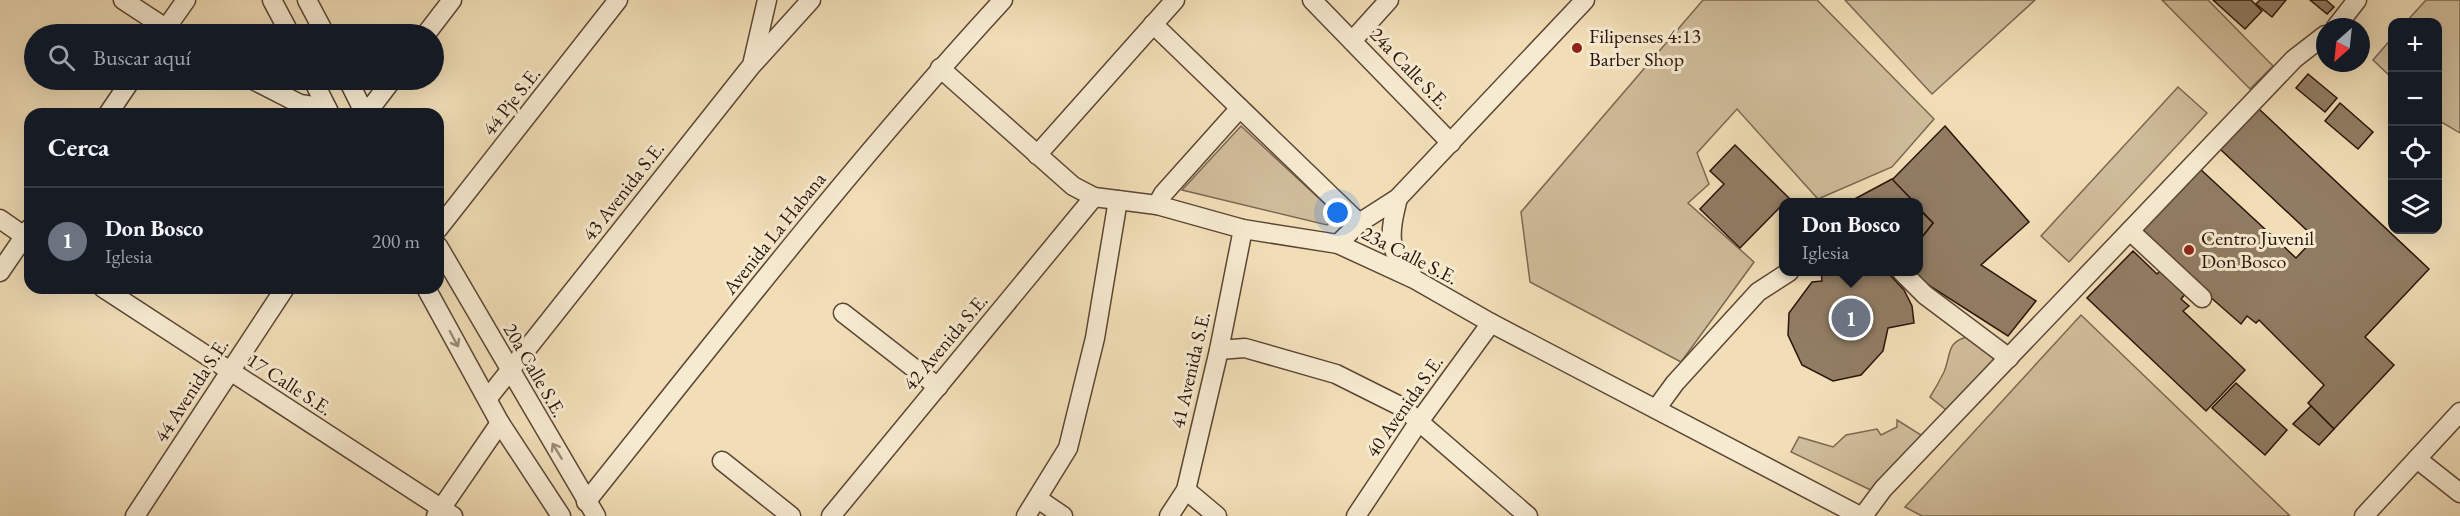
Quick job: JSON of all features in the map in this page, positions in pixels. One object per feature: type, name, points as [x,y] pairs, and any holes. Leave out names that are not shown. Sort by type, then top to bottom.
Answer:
[{"type":"street","points":[[123,0],[155,24]]},
{"type":"street","points":[[172,24],[186,0]]},
{"type":"street","points":[[272,0],[285,24]]},
{"type":"street","points":[[307,0],[320,24]]},
{"type":"street","points":[[434,24],[452,0]]},
{"type":"street","name":"44 Pje S.E.","points":[[444,221],[618,0]]},
{"type":"street","name":"43 Avenida S.E.","points":[[488,398],[752,65],[767,0]]},
{"type":"street","points":[[752,65],[811,0]]},
{"type":"street","name":"Avenida La Habana","points":[[591,509],[808,225],[940,68],[1003,0]]},
{"type":"street","points":[[1037,155],[1175,0]]},
{"type":"street","name":"24a Calle S.E.","points":[[1312,0],[1450,143]]},
{"type":"street","points":[[1352,41],[1389,0]]},
{"type":"street","points":[[1338,244],[1359,223],[1398,198],[1585,0]]},
{"type":"street","points":[[2343,18],[2357,0]]},
{"type":"street","points":[[1153,24],[1359,223]]},
{"type":"street","points":[[1862,516],[1883,489],[2294,59],[2316,42]]},
{"type":"street","name":"23a Calle S.E.","points":[[940,68],[1073,186],[1094,197],[1157,206],[1243,229],[1338,244],[1414,279],[1491,323],[1862,516]]},
{"type":"street","points":[[112,108],[124,90]]},
{"type":"street","points":[[273,90],[300,104],[317,108]]},
{"type":"street","points":[[318,90],[327,108]]},
{"type":"street","points":[[353,90],[363,108]]},
{"type":"street","points":[[371,108],[384,90]]},
{"type":"street","points":[[1157,206],[1163,194],[1240,108]]},
{"type":"street","name":"42 Avenida S.E.","points":[[831,516],[1094,197]]},
{"type":"street","points":[[1398,198],[1390,229],[1392,248],[1401,265],[1414,279]]},
{"type":"street","points":[[1026,516],[1068,448],[1095,338],[1118,200]]},
{"type":"street","points":[[0,219],[24,233]]},
{"type":"street","name":"41 Avenida S.E.","points":[[1168,516],[1186,490],[1219,350],[1243,229]]},
{"type":"street","points":[[2130,231],[2202,298]]},
{"type":"street","points":[[0,272],[24,240]]},
{"type":"street","name":"20a Calle S.E.","points":[[444,257],[591,509]]},
{"type":"street","points":[[1656,409],[1675,383],[1758,292],[1783,276]]},
{"type":"street","points":[[1906,276],[1925,295],[2009,358]]},
{"type":"street","name":"17 Calle S.E.","points":[[112,294],[444,514]]},
{"type":"street","name":"44 Avenida S.E.","points":[[135,516],[281,294]]},
{"type":"street","points":[[429,294],[500,423],[561,516]]},
{"type":"street","points":[[843,313],[938,387]]},
{"type":"street","name":"40 Avenida S.E.","points":[[1356,516],[1491,323]]},
{"type":"street","points":[[1219,350],[1245,348],[1336,374],[1402,407],[1517,513]]},
{"type":"street","points":[[2364,516],[2460,412]]},
{"type":"street","points":[[444,514],[500,423]]},
{"type":"street","points":[[2417,459],[2460,493]]},
{"type":"street","points":[[722,461],[791,516]]},
{"type":"street","points":[[1186,490],[1217,516]]},
{"type":"street","points":[[1038,498],[1063,516]]},
{"type":"shaded area","points":[[1703,0],[1817,0],[1934,119],[1892,167],[1817,198],[1737,109],[1697,153],[1709,184],[1688,203],[1754,262],[1681,362],[1530,282],[1521,212]]},
{"type":"shaded area","points":[[1845,0],[2035,0],[1932,94]]},
{"type":"shaded area","points":[[2162,0],[2208,0],[2273,66],[2250,89]]},
{"type":"shaded area","points":[[2426,0],[2460,0],[2460,133],[2442,122],[2442,18],[2410,18]]},
{"type":"shaded area","points":[[2388,43],[2388,74],[2373,60]]},
{"type":"shaded area","points":[[2178,87],[2207,113],[2069,262],[2041,236]]},
{"type":"shaded area","points":[[1241,126],[1337,215],[1327,225],[1182,190]]},
{"type":"shaded area","points":[[2081,315],[2290,516],[1922,516],[1905,507]]},
{"type":"shaded area","points":[[1970,336],[2000,360],[1950,413],[1930,397],[1944,372],[1953,345],[1962,338]]},
{"type":"shaded area","points":[[1897,420],[1921,435],[1879,494],[1791,452],[1799,437],[1833,447],[1846,435],[1877,429],[1881,435],[1897,427]]},
{"type":"building","points":[[2213,0],[2251,0],[2262,11],[2245,29]]},
{"type":"building","points":[[2260,0],[2286,0],[2272,17],[2256,4]]},
{"type":"building","points":[[2310,0],[2326,0],[2334,7],[2327,14]]},
{"type":"building","points":[[2308,74],[2337,98],[2325,112],[2296,88]]},
{"type":"building","points":[[2340,103],[2373,132],[2358,149],[2325,121]]},
{"type":"building","points":[[2259,109],[2388,230],[2388,234],[2392,234],[2429,269],[2365,337],[2394,365],[2334,429],[2308,403],[2324,385],[2259,320],[2256,323],[2247,316],[2241,324],[2136,232],[2198,167],[2296,258],[2315,238],[2220,149]]},
{"type":"building","points":[[1945,126],[2029,222],[1981,265],[2036,301],[2008,336],[1914,276],[1923,276],[1923,236],[1933,223],[1923,212],[1923,198],[1910,198],[1892,180]]},
{"type":"building","points":[[1735,145],[1789,198],[1779,198],[1779,208],[1740,248],[1700,209],[1724,184],[1710,171]]},
{"type":"building","points":[[1892,179],[1910,198],[1856,198]]},
{"type":"building","points":[[1923,213],[1933,223],[1923,236]]},
{"type":"building","points":[[2133,251],[2157,274],[2163,268],[2188,291],[2181,299],[2189,306],[2183,311],[2245,370],[2206,411],[2087,298]]},
{"type":"building","points":[[1821,276],[1891,276],[1904,290],[1912,306],[1914,323],[1888,328],[1883,351],[1861,375],[1833,381],[1802,365],[1788,335],[1789,313],[1812,282],[1822,281]]},
{"type":"building","points":[[2236,383],[2287,430],[2265,455],[2212,408]]},
{"type":"building","points":[[2311,406],[2334,429],[2319,445],[2293,424]]},
{"type":"place","name":"Filipenses 4:13 Barber Shop","points":[[1577,48]]},
{"type":"place","name":"Centro Juvenil Don Bosco","points":[[2189,250]]},
{"type":"place","name":"Don Bosco","points":[[1851,318]]}]
